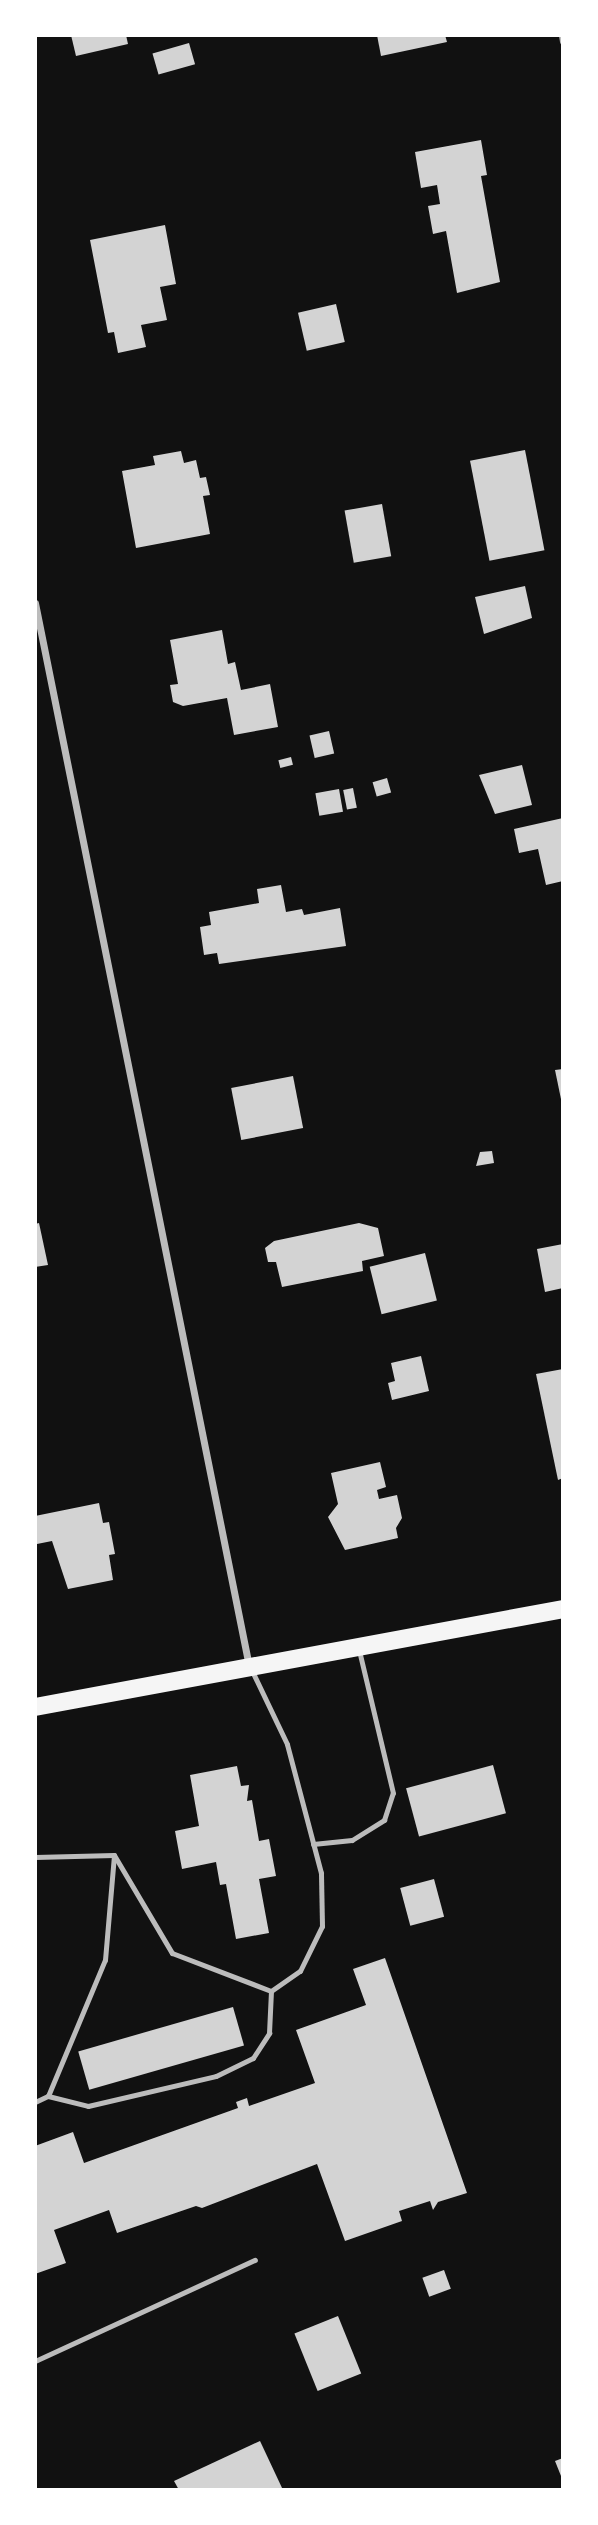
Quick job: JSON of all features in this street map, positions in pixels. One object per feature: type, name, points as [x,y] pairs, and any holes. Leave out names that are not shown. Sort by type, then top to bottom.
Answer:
[{"type":"main road","points":[[35,1707],[563,1609]]},
{"type":"street","points":[[562,35],[563,41]]},
{"type":"street","points":[[35,603],[250,1667]]},
{"type":"lane","points":[[313,1844],[352,1840],[383,1820],[393,1793],[358,1647]]},
{"type":"lane","points":[[250,1667],[287,1744],[321,1874],[322,1926],[300,1971],[271,1990]]},
{"type":"lane","points":[[114,1855],[172,1953],[271,1990]]},
{"type":"lane","points":[[35,1857],[114,1855]]},
{"type":"lane","points":[[48,2096],[105,1960],[114,1855]]},
{"type":"lane","points":[[35,2102],[48,2096],[88,2106],[216,2076],[253,2058],[269,2034],[271,1990]]},
{"type":"lane","points":[[35,2361],[255,2260]]},
{"type":"building","points":[[71,35],[126,35],[128,44],[76,56]]},
{"type":"building","points":[[377,35],[445,35],[447,42],[381,56]]},
{"type":"building","points":[[189,43],[195,64],[159,75],[152,53]]},
{"type":"building","points":[[481,140],[487,175],[481,176],[500,282],[457,293],[446,231],[433,234],[428,206],[440,204],[437,185],[421,188],[415,152]]},
{"type":"building","points":[[165,225],[176,284],[160,287],[167,320],[141,325],[146,347],[118,353],[114,332],[108,333],[90,240]]},
{"type":"building","points":[[336,304],[345,342],[307,351],[298,313]]},
{"type":"building","points":[[525,450],[544,550],[489,561],[470,461]]},
{"type":"building","points":[[181,451],[184,463],[196,460],[200,478],[206,477],[210,495],[203,496],[210,534],[136,548],[122,471],[155,465],[153,456]]},
{"type":"building","points":[[382,504],[391,556],[354,563],[345,511]]},
{"type":"building","points":[[525,586],[532,618],[484,634],[475,597]]},
{"type":"building","points":[[222,630],[228,664],[235,662],[241,690],[270,684],[278,727],[234,735],[227,698],[183,706],[173,702],[170,685],[178,684],[170,640]]},
{"type":"building","points":[[329,731],[334,753],[315,758],[310,735]]},
{"type":"building","points":[[291,757],[293,765],[280,768],[278,760]]},
{"type":"building","points":[[522,765],[532,805],[495,814],[479,775]]},
{"type":"building","points":[[387,778],[391,792],[377,797],[373,782]]},
{"type":"building","points":[[353,788],[357,808],[347,810],[343,790]]},
{"type":"building","points":[[339,789],[343,812],[319,816],[315,793]]},
{"type":"building","points":[[563,818],[563,881],[546,885],[538,849],[519,853],[514,829]]},
{"type":"building","points":[[281,885],[286,912],[302,909],[304,915],[340,908],[346,946],[219,964],[217,953],[204,955],[200,927],[211,925],[209,912],[259,903],[257,889]]},
{"type":"building","points":[[563,1069],[563,1104],[562,1104],[555,1070]]},
{"type":"building","points":[[293,1076],[303,1128],[241,1140],[231,1088]]},
{"type":"building","points":[[492,1151],[494,1163],[476,1166],[480,1152]]},
{"type":"building","points":[[39,1223],[48,1265],[35,1267],[35,1224]]},
{"type":"building","points":[[359,1223],[378,1228],[384,1256],[362,1261],[363,1271],[282,1287],[276,1262],[268,1262],[265,1248],[274,1241]]},
{"type":"building","points":[[563,1244],[563,1288],[545,1292],[537,1249]]},
{"type":"building","points":[[425,1253],[437,1301],[382,1314],[370,1267]]},
{"type":"building","points":[[421,1356],[429,1391],[392,1400],[388,1383],[395,1381],[391,1363]]},
{"type":"building","points":[[563,1369],[563,1478],[558,1480],[536,1374]]},
{"type":"building","points":[[380,1462],[386,1487],[377,1490],[379,1499],[397,1495],[402,1518],[396,1528],[398,1538],[345,1550],[328,1517],[338,1504],[331,1473]]},
{"type":"building","points":[[99,1503],[103,1523],[109,1522],[115,1554],[109,1555],[113,1580],[68,1589],[52,1541],[37,1544],[35,1516]]},
{"type":"building","points":[[493,1765],[506,1813],[419,1837],[406,1788]]},
{"type":"building","points":[[237,1766],[241,1786],[249,1785],[247,1801],[252,1800],[259,1841],[269,1839],[276,1876],[259,1879],[269,1933],[236,1939],[226,1884],[220,1885],[216,1862],[182,1869],[175,1831],[199,1826],[190,1775]]},
{"type":"building","points":[[434,1879],[444,1917],[410,1926],[400,1888]]},
{"type":"building","points":[[385,1958],[467,2193],[438,2202],[433,2210],[430,2201],[399,2211],[402,2221],[345,2241],[317,2164],[202,2208],[196,2206],[117,2233],[109,2210],[54,2230],[66,2263],[35,2274],[35,2146],[73,2132],[84,2163],[238,2108],[236,2102],[247,2098],[249,2106],[315,2083],[296,2030],[366,2005],[353,1969]]},
{"type":"building","points":[[233,2007],[244,2045],[89,2090],[78,2051]]},
{"type":"building","points":[[444,2270],[451,2289],[429,2297],[422,2278]]},
{"type":"building","points":[[338,2316],[361,2373],[318,2391],[294,2334]]},
{"type":"building","points":[[260,2441],[283,2490],[179,2490],[174,2481]]},
{"type":"building","points":[[563,2458],[563,2481],[555,2461]]}]
